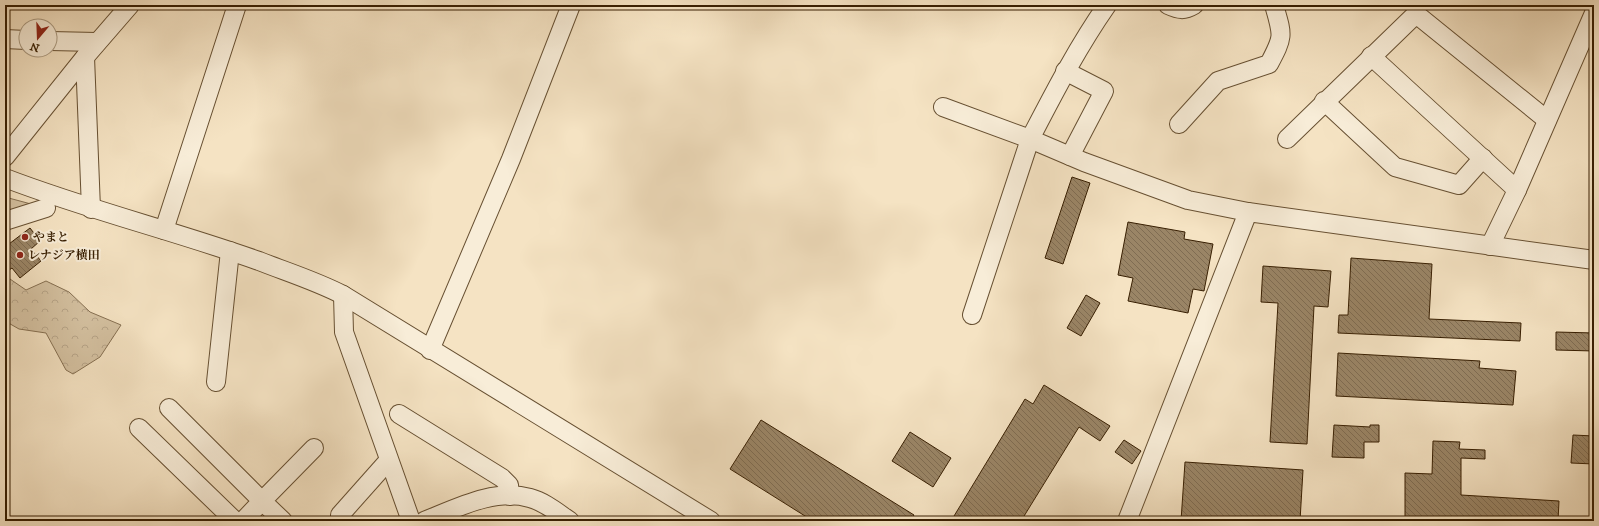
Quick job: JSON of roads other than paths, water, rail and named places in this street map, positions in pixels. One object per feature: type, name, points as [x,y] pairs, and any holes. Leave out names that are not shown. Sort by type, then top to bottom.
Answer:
[{"type":"street","points":[[5,157],[97,42],[130,5]]},
{"type":"street","points":[[164,230],[237,5]]},
{"type":"street","points":[[430,350],[511,159],[571,5]]},
{"type":"street","points":[[972,316],[1030,139],[1065,71],[1083,40],[1107,5]]},
{"type":"street","points":[[1168,5],[1179,10],[1188,9],[1194,5]]},
{"type":"street","points":[[1179,124],[1218,80],[1269,64],[1281,40],[1280,25],[1274,5]]},
{"type":"street","points":[[1490,246],[1594,13]]},
{"type":"street","points":[[1287,139],[1324,101],[1416,14],[1547,120]]},
{"type":"street","points":[[5,39],[18,40]]},
{"type":"street","points":[[58,41],[97,42]]},
{"type":"street","points":[[1371,56],[1516,190]]},
{"type":"street","points":[[85,57],[91,209]]},
{"type":"street","points":[[1065,71],[1104,91],[1070,156]]},
{"type":"street","points":[[1324,101],[1395,167],[1459,185],[1483,158]]},
{"type":"street","points":[[943,106],[1188,200],[1248,212],[1594,260]]},
{"type":"street","points":[[5,178],[91,209],[230,251],[321,284],[343,295],[430,350],[711,521]]},
{"type":"street","points":[[5,221],[46,208]]},
{"type":"street","points":[[1127,521],[1248,212]]},
{"type":"street","points":[[216,382],[230,251]]},
{"type":"street","points":[[343,295],[344,332],[410,521]]},
{"type":"street","points":[[169,408],[283,521]]},
{"type":"street","points":[[399,414],[502,478],[509,485],[510,496]]},
{"type":"street","points":[[139,428],[235,521]]},
{"type":"street","points":[[243,521],[314,448]]},
{"type":"street","points":[[340,515],[388,461]]},
{"type":"street","points":[[424,521],[466,513],[492,496],[510,496],[531,499],[570,521]]},
{"type":"place","name":"やまと","points":[[25,237]]},
{"type":"place","name":"レナジア横田","points":[[20,255]]}]
